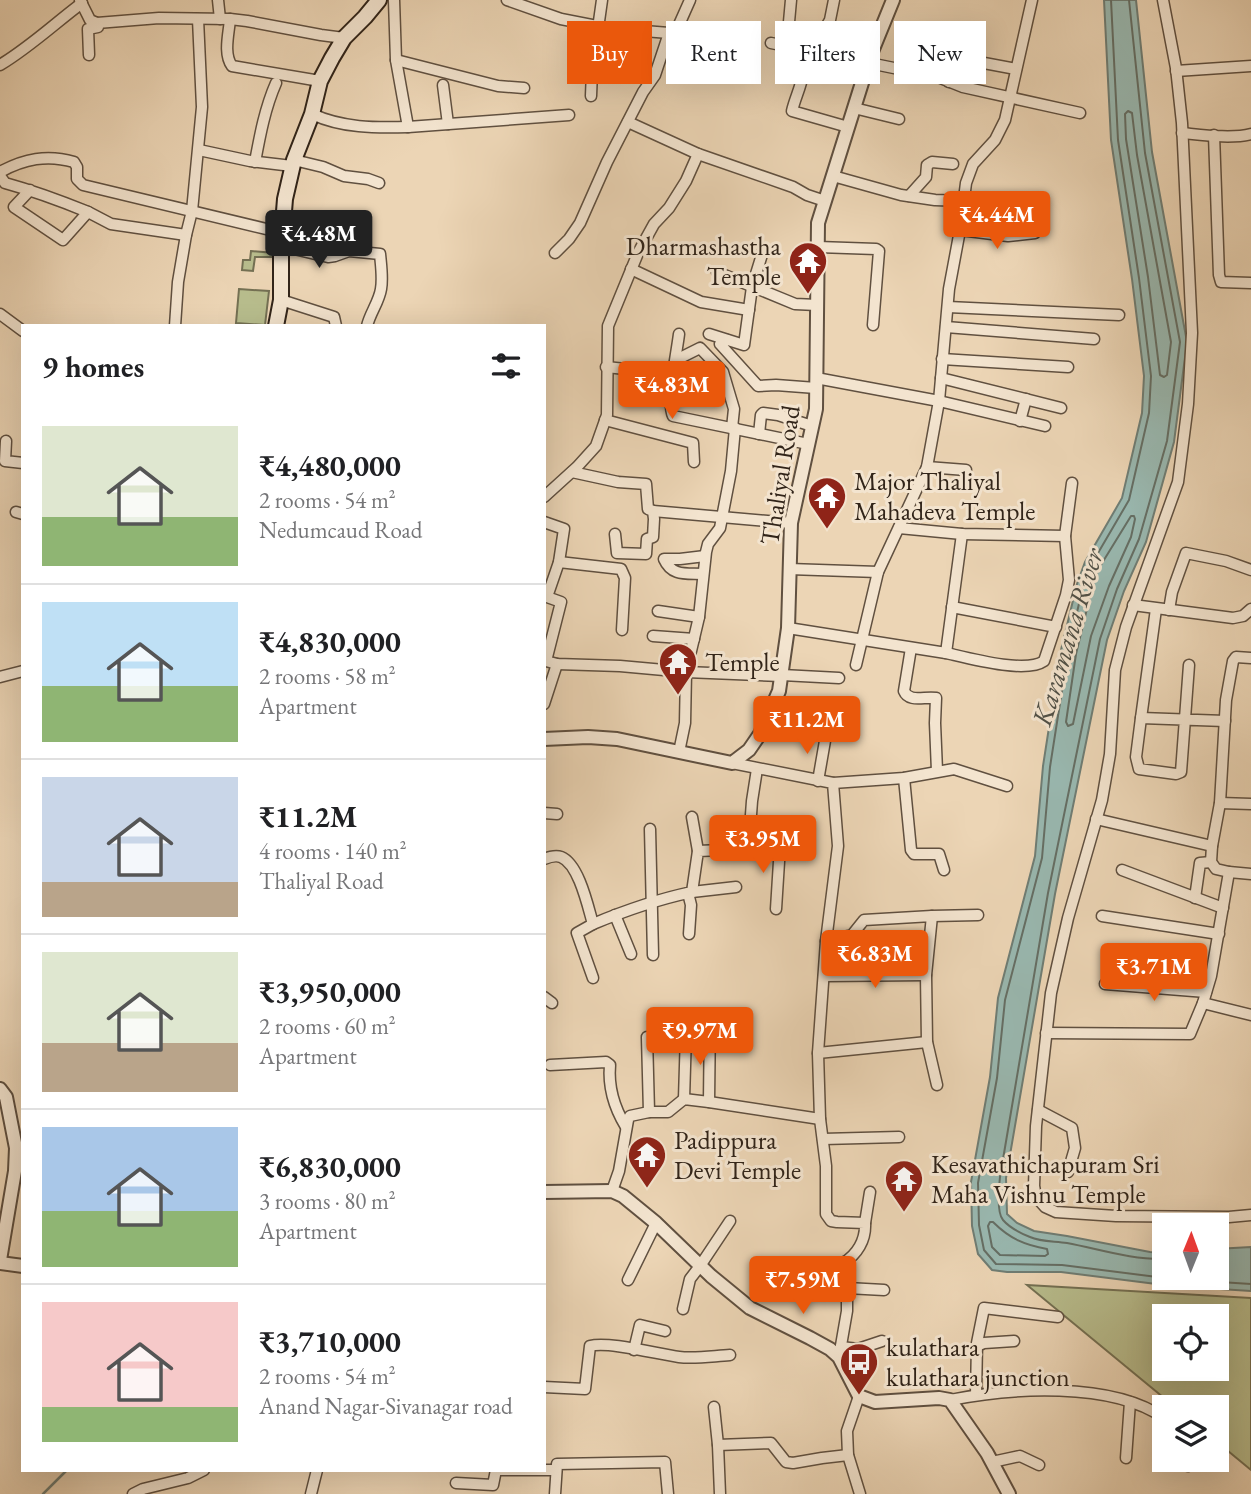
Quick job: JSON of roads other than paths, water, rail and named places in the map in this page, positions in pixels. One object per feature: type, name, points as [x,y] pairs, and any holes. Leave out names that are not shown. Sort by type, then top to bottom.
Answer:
[{"type":"main road","points":[[276,324],[281,300],[285,199],[293,163],[312,114],[320,81],[332,58],[344,38],[379,0]]},
{"type":"street","points":[[218,0],[225,19],[228,61],[232,66],[320,81]]},
{"type":"street","points":[[394,0],[396,60],[408,127]]},
{"type":"street","points":[[508,0],[573,21]]},
{"type":"street","points":[[598,21],[602,0]]},
{"type":"street","points":[[681,21],[690,0]]},
{"type":"street","points":[[789,21],[791,0]]},
{"type":"street","points":[[829,21],[834,0]]},
{"type":"street","name":"Thaliyal Road","points":[[880,34],[893,0]]},
{"type":"street","points":[[856,665],[878,572],[927,467],[939,401],[949,289],[966,183],[973,164],[1001,132],[1032,0]]},
{"type":"street","points":[[1163,0],[1176,71],[1182,133],[1192,323],[1188,404],[1178,482],[1133,605],[1115,670],[1110,754],[1102,800],[1068,918],[1051,993],[1038,1110],[1034,1186],[1037,1197],[1045,1207],[1056,1212],[1116,1216],[1251,1215]]},
{"type":"street","points":[[0,65],[28,47],[81,2],[90,20],[97,23],[159,18],[225,19],[344,38]]},
{"type":"street","points":[[175,324],[178,282],[192,211],[199,150],[202,107],[198,19]]},
{"type":"street","points":[[89,55],[88,29],[98,27],[97,23]]},
{"type":"street","points":[[771,43],[775,44]]},
{"type":"street","points":[[555,253],[569,240],[580,223],[607,162],[654,75],[666,44]]},
{"type":"street","points":[[396,60],[498,86],[524,88]]},
{"type":"street","points":[[986,63],[1016,69]]},
{"type":"street","points":[[1176,71],[1251,66]]},
{"type":"street","points":[[255,162],[270,97],[276,83]]},
{"type":"street","points":[[591,96],[592,84]]},
{"type":"street","points":[[802,84],[792,111],[848,127]]},
{"type":"street","name":"Thaliyal Road","points":[[732,763],[749,750],[760,734],[779,691],[788,628],[791,523],[816,408],[818,223],[862,84]]},
{"type":"street","points":[[954,84],[1080,113]]},
{"type":"street","points":[[443,85],[448,124]]},
{"type":"street","points":[[855,108],[899,119]]},
{"type":"street","points":[[312,114],[367,127],[408,127],[569,115]]},
{"type":"street","points":[[628,122],[698,154],[825,201]]},
{"type":"street","points":[[1182,133],[1251,134]]},
{"type":"street","points":[[1214,135],[1219,275],[1222,282],[1251,283]]},
{"type":"street","points":[[199,150],[255,162],[323,167],[344,176],[379,183]]},
{"type":"street","points":[[546,495],[596,446],[605,420],[608,326],[631,269],[654,224],[669,208],[686,181],[698,154]]},
{"type":"street","points":[[186,235],[111,224],[88,212],[5,183],[0,174],[27,160],[66,160],[74,162],[77,179],[83,184],[192,211],[283,239],[328,257],[349,251],[380,254],[381,290],[367,324]]},
{"type":"street","points":[[909,197],[926,177],[927,165],[932,162],[953,163]]},
{"type":"street","points":[[833,176],[909,197],[964,201]]},
{"type":"street","points":[[30,190],[14,207],[63,240],[88,212]]},
{"type":"street","points":[[960,230],[1008,236],[1035,233]]},
{"type":"street","points":[[818,247],[879,251],[873,325]]},
{"type":"street","points":[[709,334],[744,345],[752,287],[764,248]]},
{"type":"street","points":[[631,269],[701,302],[749,310]]},
{"type":"street","points":[[717,272],[795,304],[817,305]]},
{"type":"street","points":[[281,300],[334,317],[336,324]]},
{"type":"street","points":[[948,307],[1119,315]]},
{"type":"street","points":[[319,324],[323,313]]},
{"type":"street","points":[[0,314],[21,330]]},
{"type":"street","points":[[946,327],[1094,339]]},
{"type":"street","points":[[679,334],[671,414],[808,444]]},
{"type":"street","points":[[727,340],[720,344],[758,386],[816,383],[939,401],[1045,426]]},
{"type":"street","points":[[676,360],[700,348],[723,372],[734,409],[732,471],[720,528],[708,544],[705,556],[699,617],[686,672],[685,723],[679,752]]},
{"type":"street","points":[[942,359],[1068,367]]},
{"type":"street","points":[[606,367],[674,374]]},
{"type":"street","points":[[647,394],[650,372]]},
{"type":"street","points":[[941,378],[1061,408]]},
{"type":"street","points":[[1020,421],[1026,400]]},
{"type":"street","points":[[759,434],[763,413],[812,426]]},
{"type":"street","points":[[605,420],[693,443],[694,462]]},
{"type":"street","points":[[6,441],[5,461],[21,463]]},
{"type":"street","points":[[927,467],[966,470]]},
{"type":"street","points":[[572,472],[618,482],[646,484],[648,509],[653,511],[791,523]]},
{"type":"street","points":[[788,628],[946,653],[1003,665],[1039,665],[1047,656],[1069,580],[1065,536],[1072,483]]},
{"type":"street","points":[[617,553],[646,554],[647,539],[653,537],[653,511]]},
{"type":"street","points":[[546,523],[564,529],[559,562],[547,597],[561,602],[546,657]]},
{"type":"street","points":[[899,528],[962,534],[1065,536]]},
{"type":"street","points":[[615,534],[616,567]]},
{"type":"street","points":[[946,653],[962,534]]},
{"type":"street","points":[[1169,610],[1172,592],[1186,553],[1226,561],[1251,570]]},
{"type":"street","points":[[704,575],[672,571],[664,559],[705,556]]},
{"type":"street","points":[[559,562],[621,569],[625,578],[622,630]]},
{"type":"street","points":[[789,569],[878,572]]},
{"type":"street","points":[[1133,605],[1233,618],[1243,616],[1251,609]]},
{"type":"street","points":[[952,607],[1056,627]]},
{"type":"street","points":[[1156,609],[1136,757],[1139,769],[1176,774],[1181,772],[1189,665]]},
{"type":"street","points":[[658,611],[699,617]]},
{"type":"street","points":[[653,636],[694,639]]},
{"type":"street","points":[[911,648],[904,691],[910,698],[936,698],[934,723],[937,771]]},
{"type":"street","points":[[1251,658],[1236,657],[1233,661],[1226,700],[1220,803],[1212,846],[1212,862],[1216,869],[1251,874]]},
{"type":"street","points":[[546,661],[686,672],[839,678]]},
{"type":"street","points":[[546,697],[556,664]]},
{"type":"street","points":[[0,677],[21,672]]},
{"type":"street","points":[[1141,718],[1225,721]]},
{"type":"street","points":[[818,781],[826,734]]},
{"type":"street","points":[[546,739],[617,739],[833,783],[904,778],[954,769],[1007,786]]},
{"type":"street","points":[[698,851],[746,849],[750,842],[757,769]]},
{"type":"street","points":[[904,778],[911,850],[914,854],[939,854],[944,870]]},
{"type":"street","points":[[833,783],[838,846],[826,941],[818,1053],[820,1119],[826,1166],[826,1214],[831,1221],[865,1223]]},
{"type":"street","points":[[1220,803],[1251,804]]},
{"type":"street","points":[[546,813],[557,814]]},
{"type":"street","points":[[689,934],[690,892],[698,851],[692,817]]},
{"type":"street","points":[[1096,819],[1212,846]]},
{"type":"street","points":[[650,829],[653,955]]},
{"type":"street","points":[[750,842],[780,846],[776,909]]},
{"type":"street","points":[[546,858],[559,856],[576,872],[593,924]]},
{"type":"street","points":[[1195,898],[1200,863],[1212,862]]},
{"type":"street","points":[[1122,870],[1223,908]]},
{"type":"street","points":[[1046,1033],[1190,1034],[1206,992],[1229,872]]},
{"type":"street","points":[[593,978],[577,933],[615,915],[690,892],[736,887]]},
{"type":"street","points":[[615,915],[631,954]]},
{"type":"street","points":[[826,941],[852,934],[864,920],[978,915]]},
{"type":"street","points":[[932,916],[926,975],[927,1042],[937,1085]]},
{"type":"street","points":[[1102,916],[1219,934]]},
{"type":"street","points":[[824,976],[926,975]]},
{"type":"street","points":[[1105,984],[1206,992]]},
{"type":"street","points":[[1203,1003],[1251,1015]]},
{"type":"street","points":[[709,1102],[710,1015]]},
{"type":"street","points":[[684,1100],[686,1033]]},
{"type":"street","points":[[647,1037],[649,1112]]},
{"type":"street","points":[[818,1053],[927,1042]]},
{"type":"street","points":[[550,1065],[606,1062],[610,1065],[618,1115],[626,1127]]},
{"type":"street","points":[[0,1089],[6,1097],[19,1148],[0,1261],[21,1266]]},
{"type":"street","points":[[612,1191],[619,1171],[630,1116],[668,1112],[684,1100],[820,1119]]},
{"type":"street","points":[[1038,1110],[1072,1128],[1075,1148],[1068,1172]]},
{"type":"street","points":[[823,1139],[899,1137]]},
{"type":"street","points":[[546,1192],[612,1191],[623,1196],[750,1308],[830,1349],[840,1352],[858,1349],[882,1340]]},
{"type":"street","points":[[860,1494],[848,1455],[847,1431],[859,1396],[840,1352],[847,1288],[843,1263],[859,1248],[865,1232],[870,1192]]},
{"type":"street","points":[[682,1309],[690,1279],[730,1221]]},
{"type":"street","points":[[628,1280],[656,1223]]},
{"type":"street","points":[[847,1288],[884,1290]]},
{"type":"street","points":[[976,1395],[977,1346],[984,1308],[1058,1317]]},
{"type":"street","points":[[634,1350],[640,1325],[665,1331]]},
{"type":"street","points":[[977,1346],[1014,1341]]},
{"type":"street","points":[[546,1387],[585,1389],[590,1346],[593,1345],[684,1357],[730,1355]]},
{"type":"street","points":[[859,1396],[874,1402],[939,1398],[950,1400],[1035,1390],[1087,1392],[1130,1402],[1152,1412]]},
{"type":"street","points":[[950,1400],[992,1462],[1009,1494]]},
{"type":"street","points":[[1126,1458],[1130,1402]]},
{"type":"street","points":[[714,1407],[719,1494]]},
{"type":"street","points":[[718,1445],[771,1443],[786,1462],[793,1463],[848,1455]]},
{"type":"street","points":[[992,1462],[1020,1456],[1039,1465]]},
{"type":"street","points":[[555,1494],[557,1464],[665,1462],[668,1494]]},
{"type":"street","points":[[546,1470],[556,1470]]},
{"type":"street","points":[[133,1494],[200,1472]]},
{"type":"street","points":[[311,1494],[316,1472]]},
{"type":"street","points":[[456,1483],[493,1485],[496,1472]]},
{"type":"water","name":"Karamana River","points":[[1104,0],[1136,0],[1152,152],[1187,342],[1174,442],[1146,542],[1124,591],[1107,640],[1055,894],[1006,1178],[1007,1214],[1017,1223],[1034,1231],[1152,1252],[1152,1283],[1061,1272],[992,1270],[978,1254],[972,1226],[971,1182],[990,1077],[998,998],[1035,856],[1043,766],[1061,650],[1085,562],[1122,498],[1142,413],[1144,376],[1111,140]]},
{"type":"water","points":[[1251,1247],[1251,1291],[1229,1290],[1229,1248]]},
{"type":"waterway","points":[[43,1494],[65,1472]]},
{"type":"place","name":"Dharmashastha Temple","points":[[808,295]]},
{"type":"place","name":"Major Thaliyal Mahadeva Temple","points":[[827,530]]},
{"type":"place","name":"Temple","points":[[678,696]]},
{"type":"place","name":"Padippura Devi Temple","points":[[647,1189]]},
{"type":"place","name":"Kesavathichapuram Sri Maha Vishnu Temple","points":[[904,1213]]},
{"type":"place","name":"kulathara kulathara junction","points":[[859,1396]]}]
